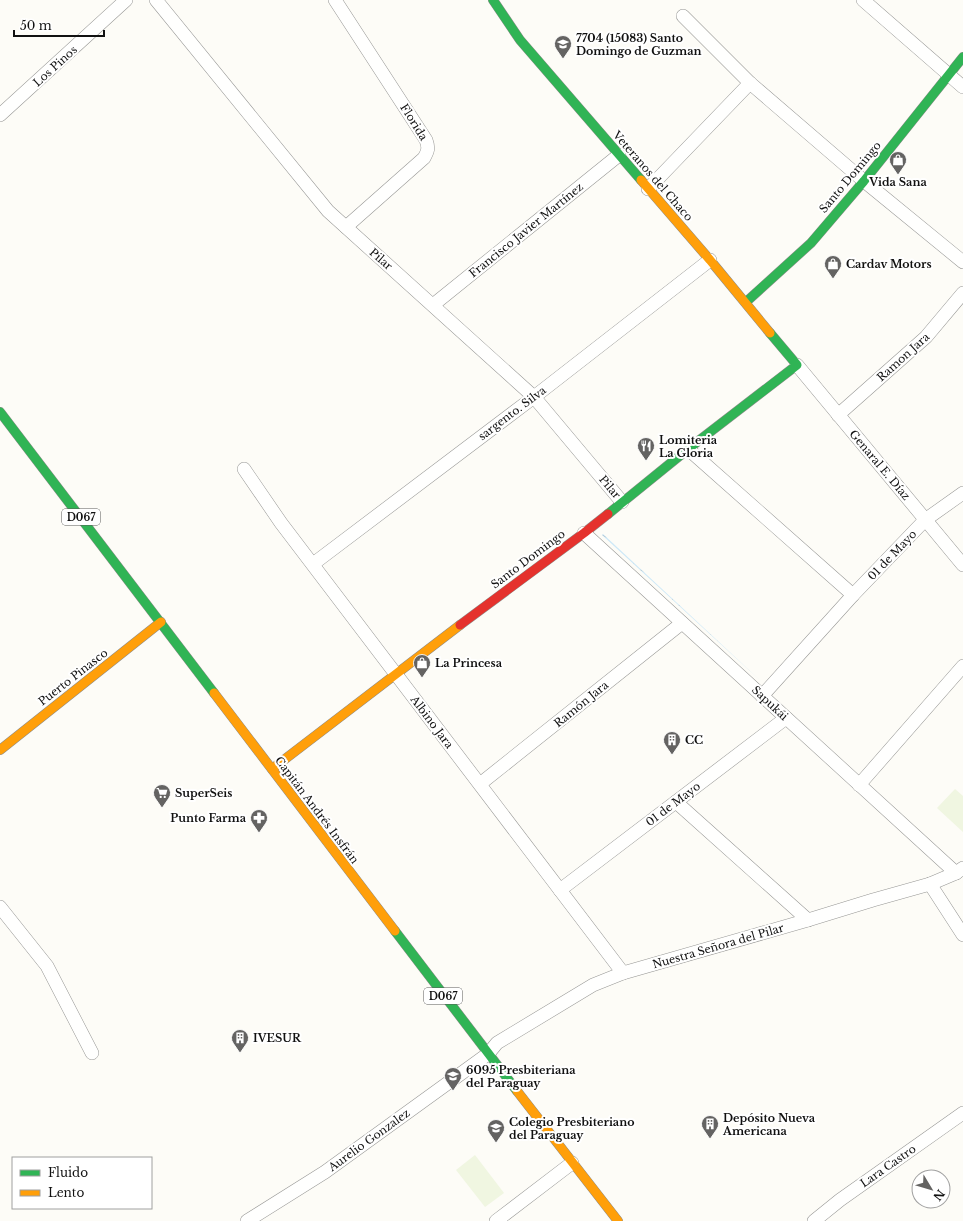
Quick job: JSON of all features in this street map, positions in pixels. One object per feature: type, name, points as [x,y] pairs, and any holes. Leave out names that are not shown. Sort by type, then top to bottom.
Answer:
[{"type":"street","name":"Los Pinos","points":[[0,115],[126,0]]},
{"type":"street","name":"Pilar","points":[[156,0],[328,210],[534,397],[622,502]]},
{"type":"street","name":"Florida","points":[[335,0],[426,140],[428,147],[428,152],[424,158],[346,227]]},
{"type":"street","name":"Veteranos del Chaco","points":[[493,0],[520,40],[746,302],[797,365]]},
{"type":"street","points":[[863,0],[963,87]]},
{"type":"street","points":[[683,16],[750,83],[864,181],[963,262]]},
{"type":"street","name":"Santo Domingo","points":[[746,302],[811,243],[864,181],[963,57]]},
{"type":"street","points":[[648,189],[750,83]]},
{"type":"street","name":"Francisco Javier Martínez","points":[[434,305],[619,155]]},
{"type":"street","name":"sargento. Silva","points":[[313,564],[534,397],[710,260]]},
{"type":"street","name":"Ramon Jara","points":[[838,415],[926,337],[963,293]]},
{"type":"street","name":"Santo Domingo","points":[[272,770],[396,673],[584,533],[688,449],[797,365]]},
{"type":"street","name":"Genaral E. Díaz","points":[[797,365],[963,565]]},
{"type":"street","name":"Capitán Andrés Insfrán","points":[[0,412],[161,622],[456,1013],[618,1221]]},
{"type":"street","points":[[688,449],[853,595]]},
{"type":"street","name":"Albino Jara","points":[[244,469],[281,523],[623,973]]},
{"type":"street","name":"01 de Mayo","points":[[762,696],[853,595],[925,520],[963,493]]},
{"type":"street","name":"Sapukái","points":[[584,533],[859,785],[959,871]]},
{"type":"street","name":"Puerto Pinasco","points":[[0,750],[161,622]]},
{"type":"street","name":"Ramón Jara","points":[[480,784],[682,623]]},
{"type":"street","points":[[859,785],[963,666]]},
{"type":"street","name":"01 de Mayo","points":[[560,890],[786,718]]},
{"type":"street","points":[[676,802],[808,920]]},
{"type":"street","name":"Nuestra Señora del Pilar","points":[[488,1054],[497,1043],[593,985],[623,973],[930,884],[959,871]]},
{"type":"street","points":[[930,884],[963,936]]},
{"type":"street","points":[[0,907],[47,966],[92,1053]]},
{"type":"street","name":"Aurelio Gonzalez","points":[[247,1221],[325,1172],[488,1054]]},
{"type":"street","name":"Lara Castro","points":[[814,1221],[840,1200],[963,1113]]},
{"type":"street","points":[[496,1221],[572,1163]]},
{"type":"green space","points":[[955,789],[963,796],[963,832],[937,808]]},
{"type":"green space","points":[[475,1155],[504,1193],[485,1207],[456,1170]]},
{"type":"water","points":[[603,534],[763,683],[602,535]]},
{"type":"traffic: fast","points":[[493,0],[520,40],[641,180]]},
{"type":"traffic: fast","points":[[746,302],[811,243],[864,181],[963,57]]},
{"type":"traffic: fast","points":[[608,514],[688,449],[797,365],[770,333]]},
{"type":"traffic: fast","points":[[0,412],[214,693]]},
{"type":"traffic: fast","points":[[395,931],[517,1091]]},
{"type":"traffic: slow","points":[[641,180],[770,333]]},
{"type":"traffic: slow","points":[[0,750],[161,622]]},
{"type":"traffic: slow","points":[[272,769],[460,625]]},
{"type":"traffic: slow","points":[[214,693],[395,931]]},
{"type":"traffic: slow","points":[[517,1091],[618,1221]]},
{"type":"traffic: jam","points":[[460,625],[608,514]]},
{"type":"place","name":"7704 (15083) Santo Domingo de Guzman","points":[[563,59]]},
{"type":"place","name":"Vida Sana","points":[[898,175]]},
{"type":"place","name":"Cardav Motors","points":[[833,279]]},
{"type":"place","name":"Lomiteria La Gloria","points":[[646,461]]},
{"type":"place","name":"La Princesa","points":[[422,678]]},
{"type":"place","name":"CC","points":[[672,755]]},
{"type":"place","name":"SuperSeis","points":[[162,808]]},
{"type":"place","name":"Punto Farma","points":[[259,833]]},
{"type":"place","name":"IVESUR","points":[[240,1053]]},
{"type":"place","name":"6095 Presbiteriana del Paraguay","points":[[453,1091]]},
{"type":"place","name":"Depósito Nueva Americana","points":[[710,1139]]},
{"type":"place","name":"Colegio Presbiteriano del Paraguay","points":[[496,1143]]}]
